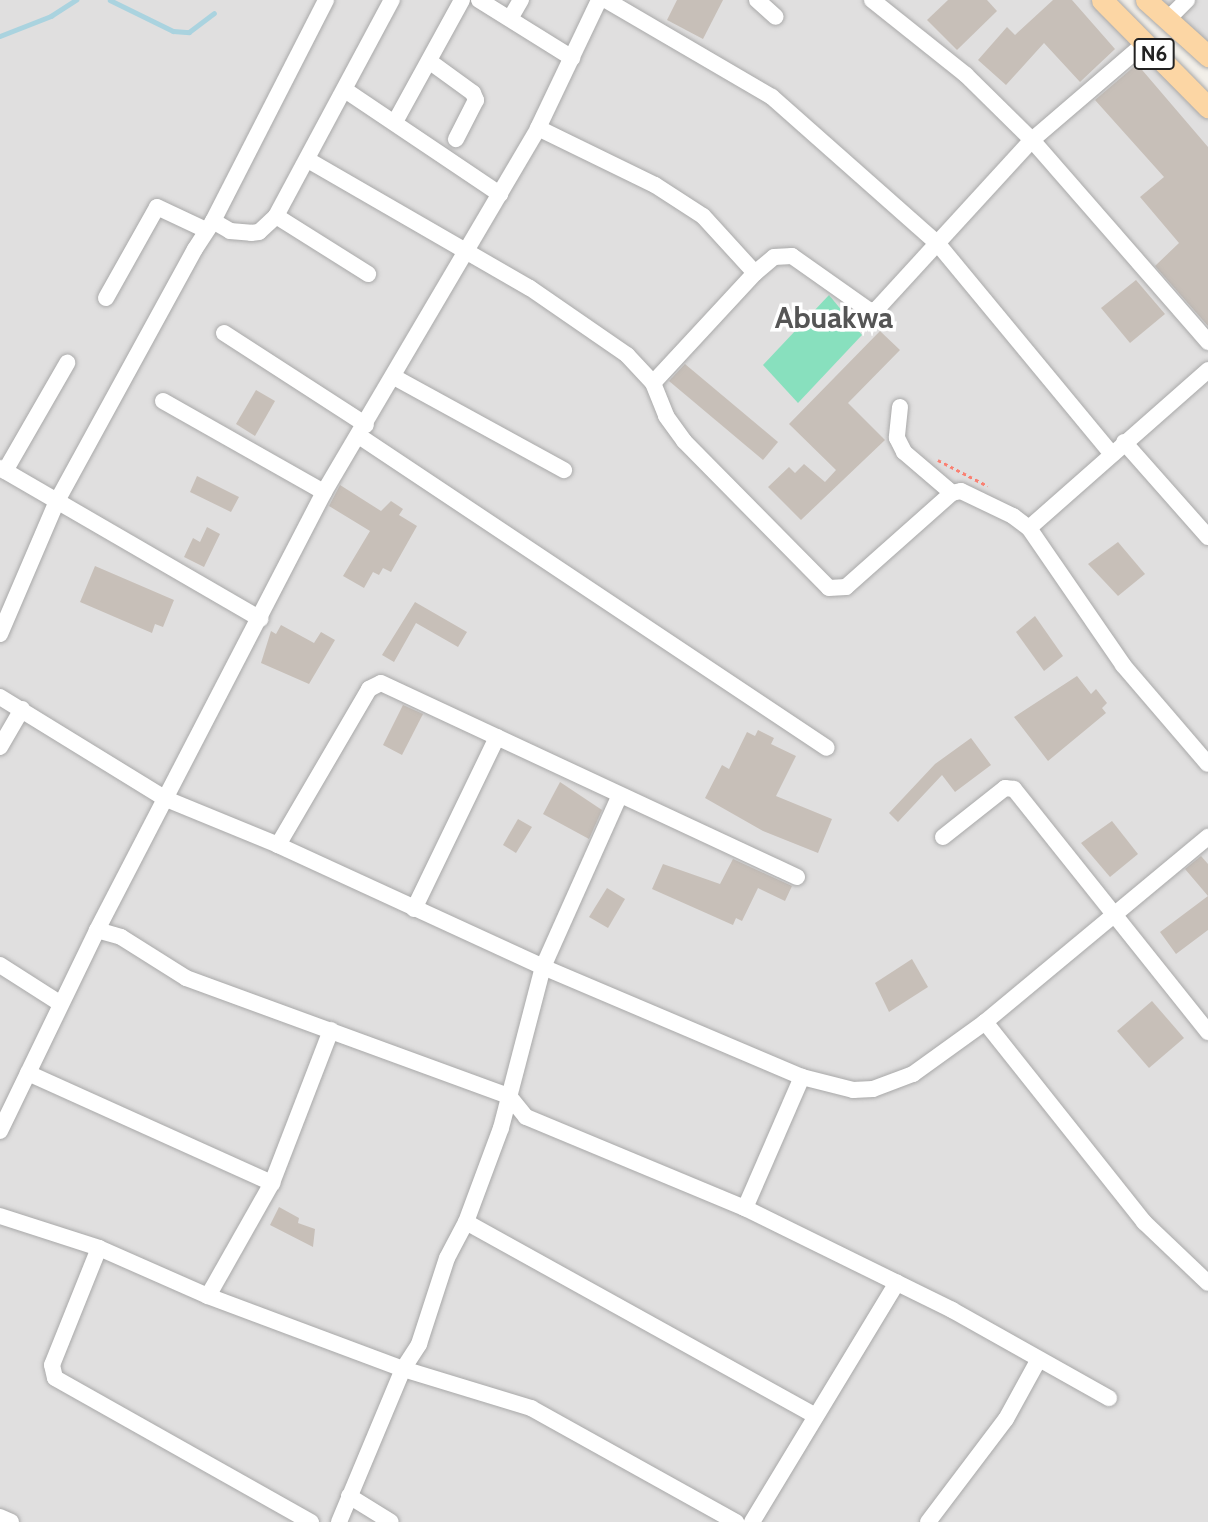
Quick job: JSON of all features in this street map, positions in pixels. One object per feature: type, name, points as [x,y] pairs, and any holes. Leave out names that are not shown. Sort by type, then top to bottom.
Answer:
[{"type":"main road","name":"N6","points":[[1102,0],[1208,107]]},
{"type":"main road","name":"N6","points":[[1146,0],[1170,17],[1208,56]]},
{"type":"street","points":[[0,634],[57,501],[210,225],[326,0]]},
{"type":"street","points":[[106,298],[157,207],[230,231],[250,233],[259,232],[276,216],[392,0]]},
{"type":"street","points":[[395,122],[462,0]]},
{"type":"street","points":[[479,0],[511,17],[572,58]]},
{"type":"street","points":[[511,17],[521,0]]},
{"type":"street","points":[[0,1131],[97,930],[324,492],[538,128],[599,0]]},
{"type":"street","points":[[606,0],[772,97],[939,244],[1118,448],[1208,537]]},
{"type":"street","points":[[757,0],[776,16]]},
{"type":"street","points":[[872,0],[966,75],[1032,140],[1208,342]]},
{"type":"street","points":[[1170,17],[1187,0]]},
{"type":"street","points":[[653,383],[755,273],[774,257],[792,256],[870,311],[877,309],[1032,140],[1143,44]]},
{"type":"street","points":[[429,61],[473,93],[476,100],[456,139]]},
{"type":"street","points":[[345,90],[500,194]]},
{"type":"street","points":[[538,128],[655,185],[703,216],[755,273]]},
{"type":"street","points":[[308,160],[466,251],[627,355],[653,383],[666,416],[684,441],[829,588],[846,586],[952,493],[961,491],[989,503],[1029,528],[1116,655],[1208,765]]},
{"type":"street","points":[[276,216],[368,274]]},
{"type":"street","points":[[224,333],[827,748]]},
{"type":"street","points":[[67,363],[2,470],[260,619]]},
{"type":"street","points":[[1029,528],[1208,370]]},
{"type":"street","points":[[394,377],[564,470]]},
{"type":"street","points":[[163,401],[324,492]]},
{"type":"street","points":[[900,407],[897,439],[904,452],[952,493]]},
{"type":"street","points":[[278,845],[376,684],[388,685],[797,877]]},
{"type":"street","points":[[0,697],[166,799],[278,845],[543,967],[802,1077],[853,1090],[893,1084],[985,1022],[1208,837]]},
{"type":"street","points":[[0,747],[22,709]]},
{"type":"street","points":[[414,909],[497,737]]},
{"type":"street","points":[[943,837],[1005,788],[1014,789],[1208,1032]]},
{"type":"street","points":[[339,1522],[403,1369],[419,1344],[447,1258],[466,1222],[509,1096],[543,967],[620,795]]},
{"type":"street","points":[[97,930],[121,937],[155,962],[186,978],[509,1096],[526,1117],[745,1208],[897,1283],[1110,1398]]},
{"type":"street","points":[[0,965],[61,1004]]},
{"type":"street","points":[[985,1022],[1144,1222],[1208,1283]]},
{"type":"street","points":[[208,1296],[272,1183],[331,1030]]},
{"type":"street","points":[[28,1073],[272,1183]]},
{"type":"street","points":[[745,1208],[802,1077]]},
{"type":"street","points":[[0,1216],[99,1248],[208,1296],[403,1369],[531,1408],[736,1522]]},
{"type":"street","points":[[466,1222],[816,1416]]},
{"type":"street","points":[[99,1248],[52,1365],[54,1378],[311,1522]]},
{"type":"street","points":[[754,1521],[897,1283]]},
{"type":"street","points":[[928,1522],[1011,1411],[1039,1359]]},
{"type":"street","points":[[349,1496],[391,1522]]},
{"type":"street","points":[[0,1517],[11,1522]]},
{"type":"path","points":[[934,457],[995,489]]},
{"type":"shaded area","points":[[0,0],[1096,0],[1208,120],[1208,1522],[0,1522]]},
{"type":"shaded area","points":[[1150,0],[1208,0],[1208,62]]},
{"type":"green space","points":[[829,295],[862,335],[798,403],[763,365]]},
{"type":"building","points":[[677,0],[723,0],[703,39],[667,20]]},
{"type":"building","points":[[948,0],[987,0],[997,11],[957,50],[927,20]]},
{"type":"building","points":[[1053,0],[1072,0],[1115,49],[1080,82],[1044,43],[1006,85],[978,60],[1007,27],[1015,35]]},
{"type":"building","points":[[1137,64],[1208,147],[1208,326],[1155,266],[1179,243],[1140,197],[1164,177],[1095,100]]},
{"type":"building","points":[[1136,280],[1165,314],[1130,343],[1101,308]]},
{"type":"building","points":[[880,331],[900,350],[848,403],[885,440],[801,520],[768,487],[789,467],[795,473],[804,464],[825,482],[836,470],[789,424]]},
{"type":"building","points":[[685,364],[778,442],[763,460],[669,381]]},
{"type":"building","points":[[256,390],[275,401],[255,436],[236,424]]},
{"type":"building","points":[[197,476],[239,497],[231,512],[190,492]]},
{"type":"building","points":[[340,485],[381,511],[391,501],[403,509],[399,515],[417,526],[391,572],[383,568],[379,575],[373,572],[364,588],[343,576],[370,531],[329,506]]},
{"type":"building","points":[[207,527],[220,534],[204,567],[184,557],[193,538],[200,542]]},
{"type":"building","points":[[1118,542],[1145,574],[1118,596],[1088,564]]},
{"type":"building","points":[[95,566],[174,600],[163,627],[155,624],[152,633],[80,602]]},
{"type":"building","points":[[415,602],[467,632],[458,647],[416,623],[394,662],[382,655]]},
{"type":"building","points":[[1035,616],[1063,656],[1044,671],[1016,632]]},
{"type":"building","points":[[281,625],[314,643],[321,632],[335,640],[309,684],[261,663],[271,631],[276,634]]},
{"type":"building","points":[[1077,676],[1091,694],[1096,689],[1107,703],[1102,708],[1106,713],[1048,761],[1014,717]]},
{"type":"building","points":[[403,705],[423,714],[402,755],[383,745]]},
{"type":"building","points":[[758,730],[774,738],[771,744],[796,756],[776,796],[832,819],[818,853],[763,831],[705,798],[722,765],[729,769],[747,732],[755,736]]},
{"type":"building","points":[[971,738],[991,765],[955,792],[942,775],[898,822],[889,813],[935,764]]},
{"type":"building","points":[[560,782],[602,810],[589,839],[543,814]]},
{"type":"building","points":[[518,819],[532,827],[516,853],[503,845]]},
{"type":"building","points":[[1112,821],[1138,854],[1110,877],[1081,843]]},
{"type":"building","points":[[1201,856],[1208,864],[1208,896],[1185,869]]},
{"type":"building","points":[[733,859],[792,886],[785,901],[758,888],[742,921],[736,918],[733,925],[652,889],[663,864],[720,884]]},
{"type":"building","points":[[607,888],[625,899],[608,928],[589,917]]},
{"type":"building","points":[[1208,896],[1208,930],[1176,954],[1160,932]]},
{"type":"building","points":[[912,959],[928,987],[889,1012],[875,983]]},
{"type":"building","points":[[1152,1001],[1184,1038],[1149,1068],[1117,1031]]},
{"type":"building","points":[[279,1207],[299,1218],[298,1223],[315,1229],[313,1247],[270,1225]]},
{"type":"waterway","points":[[0,36],[51,16],[76,0]]},
{"type":"waterway","points":[[110,0],[173,31],[189,32],[214,13]]},
{"type":"district","name":"Abuakwa","points":[[834,318]]}]
